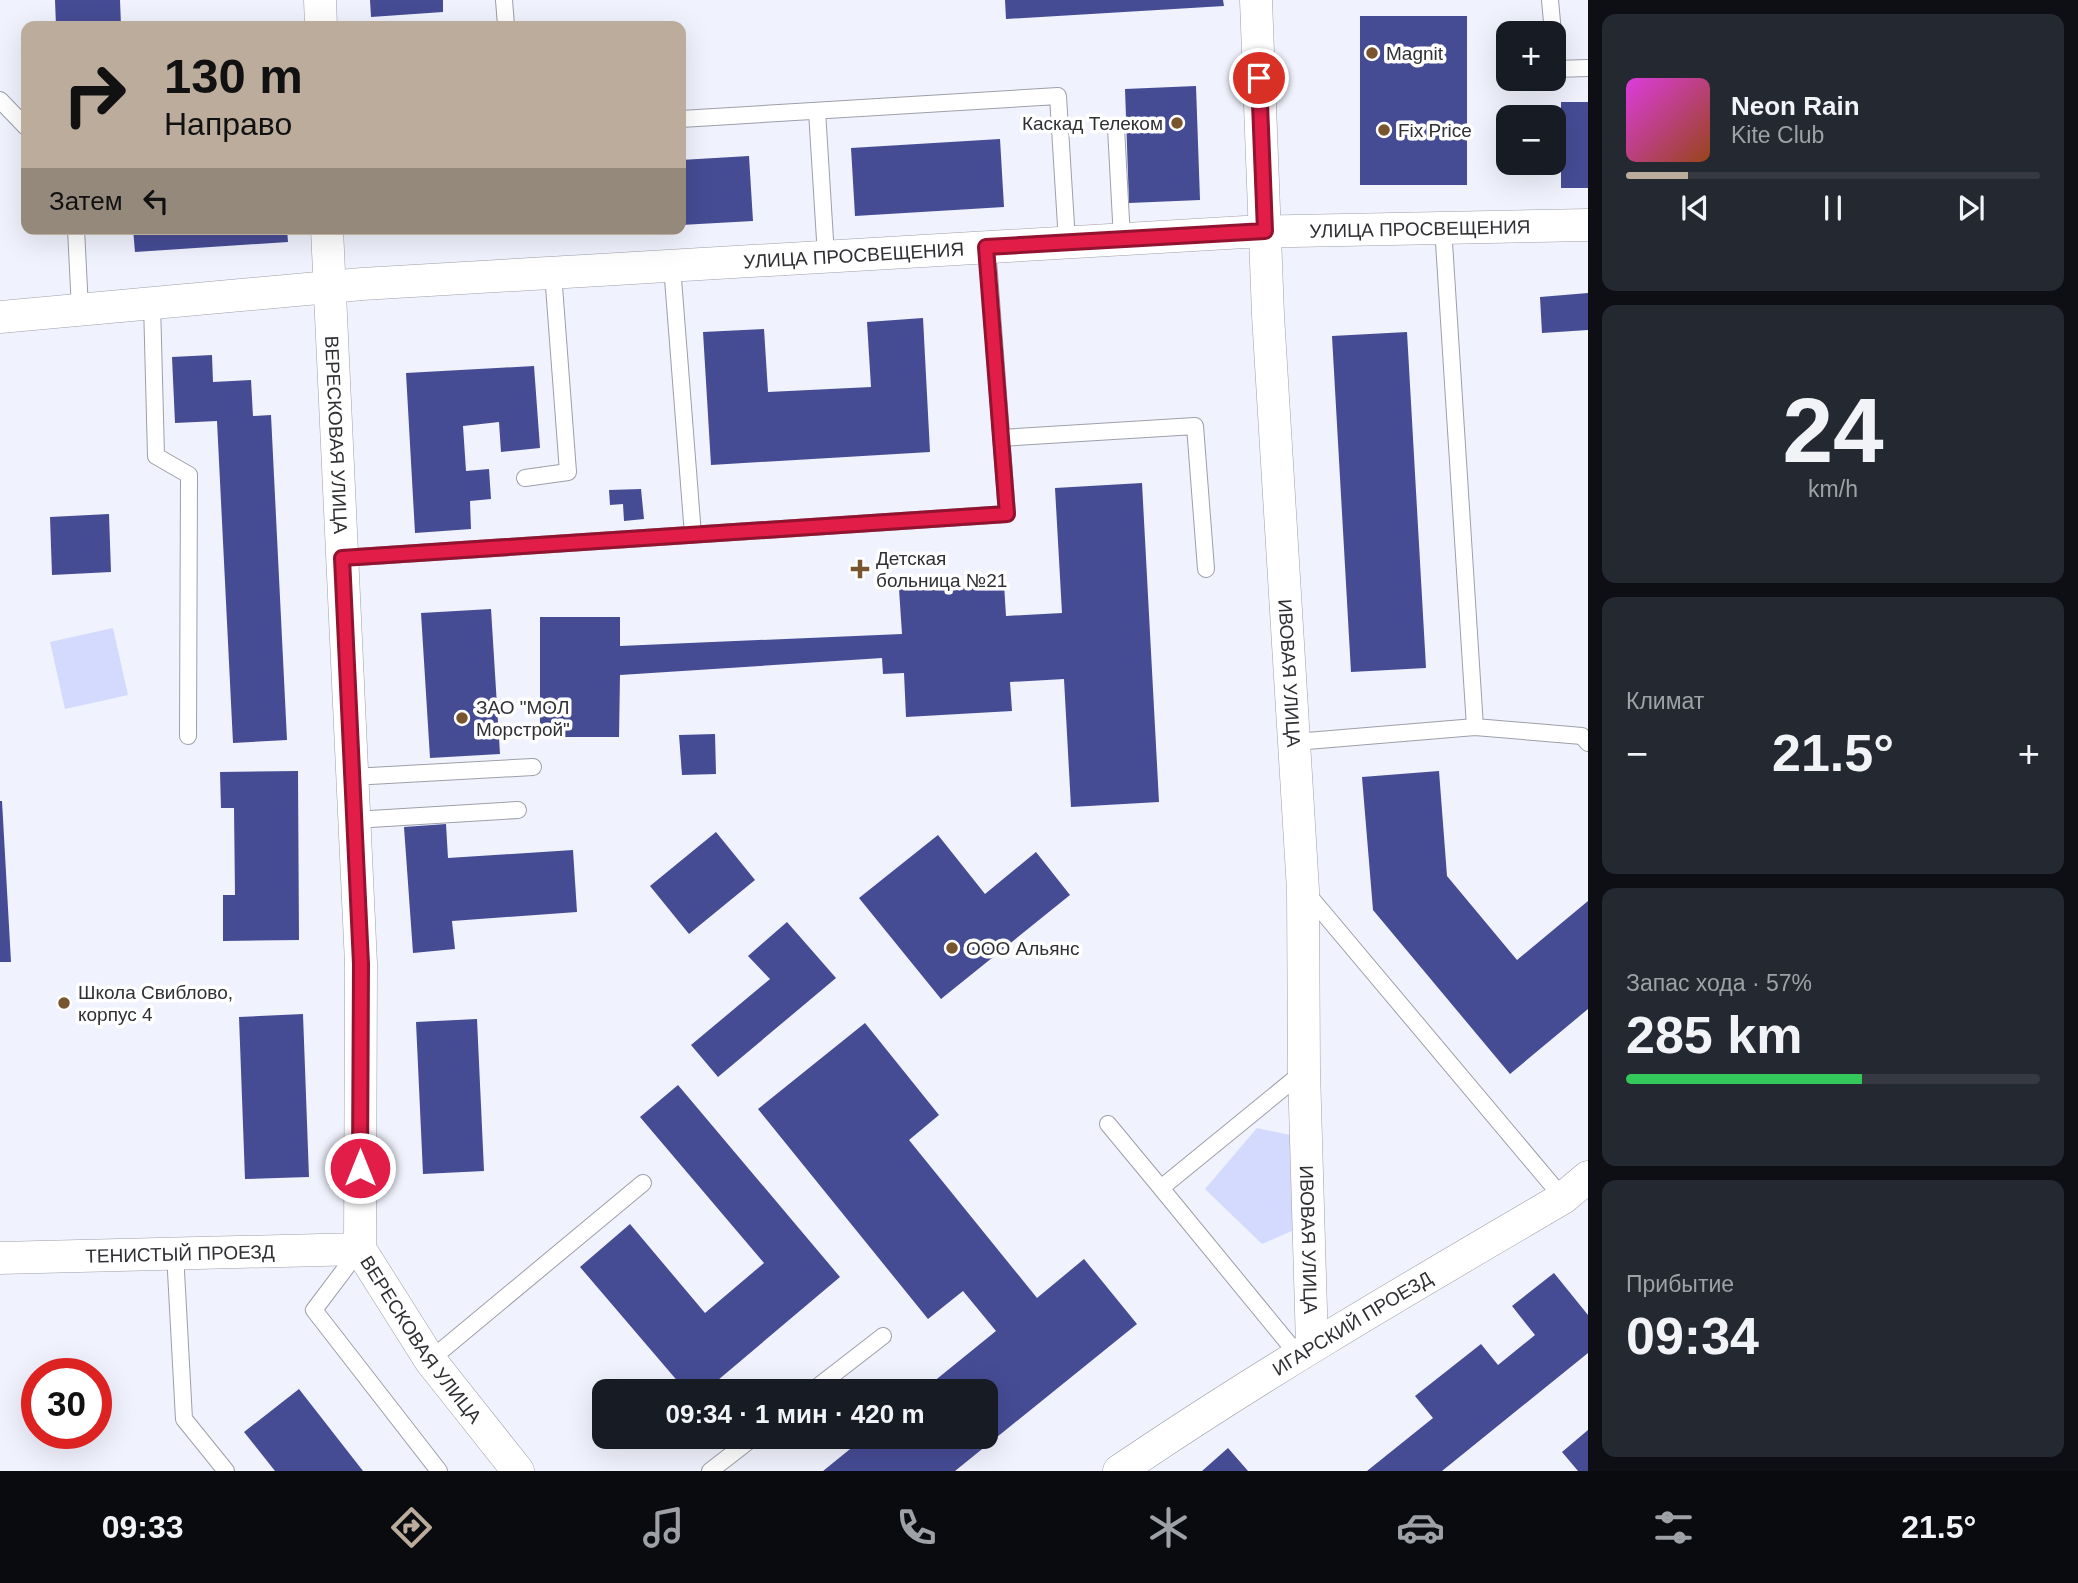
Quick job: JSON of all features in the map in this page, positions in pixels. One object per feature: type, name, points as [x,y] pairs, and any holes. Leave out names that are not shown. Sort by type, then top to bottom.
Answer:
[{"type":"street","points":[[320,0],[321,21]]},
{"type":"street","name":"ИВОВАЯ УЛИЦА","points":[[1256,0],[1268,315],[1303,890],[1305,1350]]},
{"type":"street","name":"УЛИЦА ПРОСВЕЩЕНИЯ","points":[[0,317],[329,286],[1067,242],[1265,231],[1588,225]]},
{"type":"street","name":"ВЕРЕСКОВАЯ УЛИЦА","points":[[327,235],[361,964],[360,1249],[429,1360],[518,1471]]},
{"type":"street","name":"ИГАРСКИЙ ПРОЕЗД","points":[[1119,1471],[1305,1350],[1563,1198],[1588,1177]]},
{"type":"street","name":"ТЕНИСТЫЙ ПРОЕЗД","points":[[0,1258],[98,1262],[174,1253],[360,1249]]},
{"type":"lane","points":[[504,0],[506,21]]},
{"type":"lane","points":[[1550,0],[1552,21]]},
{"type":"lane","points":[[1566,69],[1588,68]]},
{"type":"lane","points":[[686,119],[1058,96],[1067,242]]},
{"type":"lane","points":[[0,100],[21,122]]},
{"type":"lane","points":[[817,111],[826,257]]},
{"type":"lane","points":[[1116,128],[1122,239]]},
{"type":"lane","points":[[1443,227],[1475,727]]},
{"type":"lane","points":[[76,235],[80,309]]},
{"type":"lane","points":[[342,558],[1007,514],[986,247]]},
{"type":"lane","points":[[672,266],[693,535]]},
{"type":"lane","points":[[525,478],[568,472],[553,273]]},
{"type":"lane","points":[[152,303],[156,456],[189,475],[188,736]]},
{"type":"lane","points":[[1001,438],[1195,426],[1206,569]]},
{"type":"lane","points":[[1295,741],[1475,727],[1582,736],[1588,743]]},
{"type":"lane","points":[[352,777],[533,767]]},
{"type":"lane","points":[[354,820],[518,810]]},
{"type":"lane","points":[[1303,890],[1563,1198]]},
{"type":"lane","points":[[1161,1188],[1304,1072]]},
{"type":"lane","points":[[1108,1124],[1161,1188],[1305,1350]]},
{"type":"lane","points":[[429,1360],[643,1183]]},
{"type":"lane","points":[[360,1249],[314,1310],[439,1471]]},
{"type":"lane","points":[[174,1253],[184,1419],[226,1471]]},
{"type":"lane","points":[[827,1379],[883,1336]]},
{"type":"lane","points":[[710,1471],[738,1449]]},
{"type":"shaded area","points":[[113,628],[128,695],[65,709],[50,642]]},
{"type":"shaded area","points":[[1257,1128],[1290,1135],[1294,1230],[1262,1244],[1205,1189]]},
{"type":"building","points":[[55,0],[120,0],[121,21],[56,21]]},
{"type":"building","points":[[370,0],[443,0],[443,12],[371,17]]},
{"type":"building","points":[[1005,0],[1223,0],[1224,6],[1006,19]]},
{"type":"building","points":[[1360,16],[1467,16],[1467,185],[1360,185]]},
{"type":"building","points":[[1196,86],[1200,200],[1129,203],[1125,89]]},
{"type":"building","points":[[1561,102],[1588,102],[1588,188],[1561,188],[1561,175],[1566,175],[1566,105],[1561,105]]},
{"type":"building","points":[[1000,139],[1004,207],[855,216],[851,148]]},
{"type":"building","points":[[749,156],[753,221],[686,225],[686,160]]},
{"type":"building","points":[[134,235],[287,235],[288,242],[135,252]]},
{"type":"building","points":[[1588,293],[1588,330],[1542,333],[1540,297]]},
{"type":"building","points":[[923,318],[930,452],[711,465],[703,332],[764,329],[768,392],[871,387],[867,322]]},
{"type":"building","points":[[1407,332],[1426,668],[1351,672],[1332,336]]},
{"type":"building","points":[[212,355],[213,382],[251,380],[253,416],[271,415],[287,740],[233,743],[217,421],[175,423],[172,357]]},
{"type":"building","points":[[534,366],[540,448],[501,452],[499,422],[463,426],[466,471],[489,469],[491,499],[470,501],[471,529],[415,533],[406,373]]},
{"type":"building","points":[[1142,483],[1159,802],[1071,807],[1064,679],[1010,682],[1012,711],[906,717],[904,673],[883,674],[882,658],[620,675],[619,737],[540,737],[540,617],[620,617],[620,646],[902,634],[899,589],[1004,584],[1006,616],[1062,613],[1055,488]]},
{"type":"building","points":[[641,489],[644,519],[624,521],[623,504],[610,505],[609,490]]},
{"type":"building","points":[[109,514],[111,572],[52,575],[50,517]]},
{"type":"building","name":"ЗАО \"МОЛ Морстрой\"","points":[[491,609],[500,754],[430,758],[421,613]]},
{"type":"building","points":[[715,734],[716,774],[682,775],[679,735]]},
{"type":"building","points":[[298,771],[299,940],[223,941],[223,895],[235,895],[234,808],[221,808],[220,772]]},
{"type":"building","points":[[1439,771],[1447,876],[1517,960],[1588,901],[1588,1009],[1510,1074],[1373,910],[1362,777]]},
{"type":"building","points":[[2,801],[11,962],[0,962]]},
{"type":"building","points":[[446,824],[448,858],[573,850],[577,912],[452,921],[455,949],[413,953],[404,827]]},
{"type":"building","points":[[716,832],[755,880],[689,934],[650,886]]},
{"type":"building","name":"ООО Альянс","points":[[938,835],[985,894],[1036,852],[1070,895],[941,999],[859,898]]},
{"type":"building","points":[[787,922],[836,978],[718,1077],[691,1045],[770,979],[748,956]]},
{"type":"building","points":[[303,1014],[309,1177],[245,1179],[239,1017]]},
{"type":"building","points":[[477,1019],[484,1171],[423,1174],[416,1022]]},
{"type":"building","points":[[865,1023],[939,1115],[909,1140],[1037,1298],[1084,1259],[1137,1324],[998,1436],[998,1379],[937,1379],[996,1331],[963,1291],[928,1319],[758,1109]]},
{"type":"building","points":[[678,1085],[840,1277],[719,1379],[676,1379],[580,1267],[630,1224],[705,1313],[764,1263],[640,1117]]},
{"type":"building","points":[[1554,1273],[1588,1315],[1588,1353],[1442,1471],[1367,1471],[1433,1418],[1415,1396],[1481,1344],[1498,1365],[1535,1335],[1512,1306]]},
{"type":"building","points":[[299,1389],[363,1471],[275,1471],[244,1432]]},
{"type":"building","points":[[1588,1430],[1588,1471],[1578,1471],[1562,1452]]},
{"type":"building","points":[[1228,1448],[1248,1471],[1202,1471]]},
{"type":"building","points":[[850,1449],[982,1449],[955,1471],[823,1471]]},
{"type":"place","name":"Magnit","points":[[1372,53]]},
{"type":"place","name":"Каскад Телеком","points":[[1177,123]]},
{"type":"place","name":"Fix Price","points":[[1384,130]]},
{"type":"place","name":"Детская больница №21","points":[[860,569]]},
{"type":"place","name":"ЗАО \"МОЛ Морстрой\"","points":[[462,718]]},
{"type":"place","name":"ООО Альянс","points":[[952,948]]},
{"type":"place","name":"Школа Свиблово, корпус 4","points":[[64,1003]]},
{"type":"route","points":[[360,1168],[361,964],[342,558],[1007,514],[986,247],[1265,231],[1259,78]]}]
